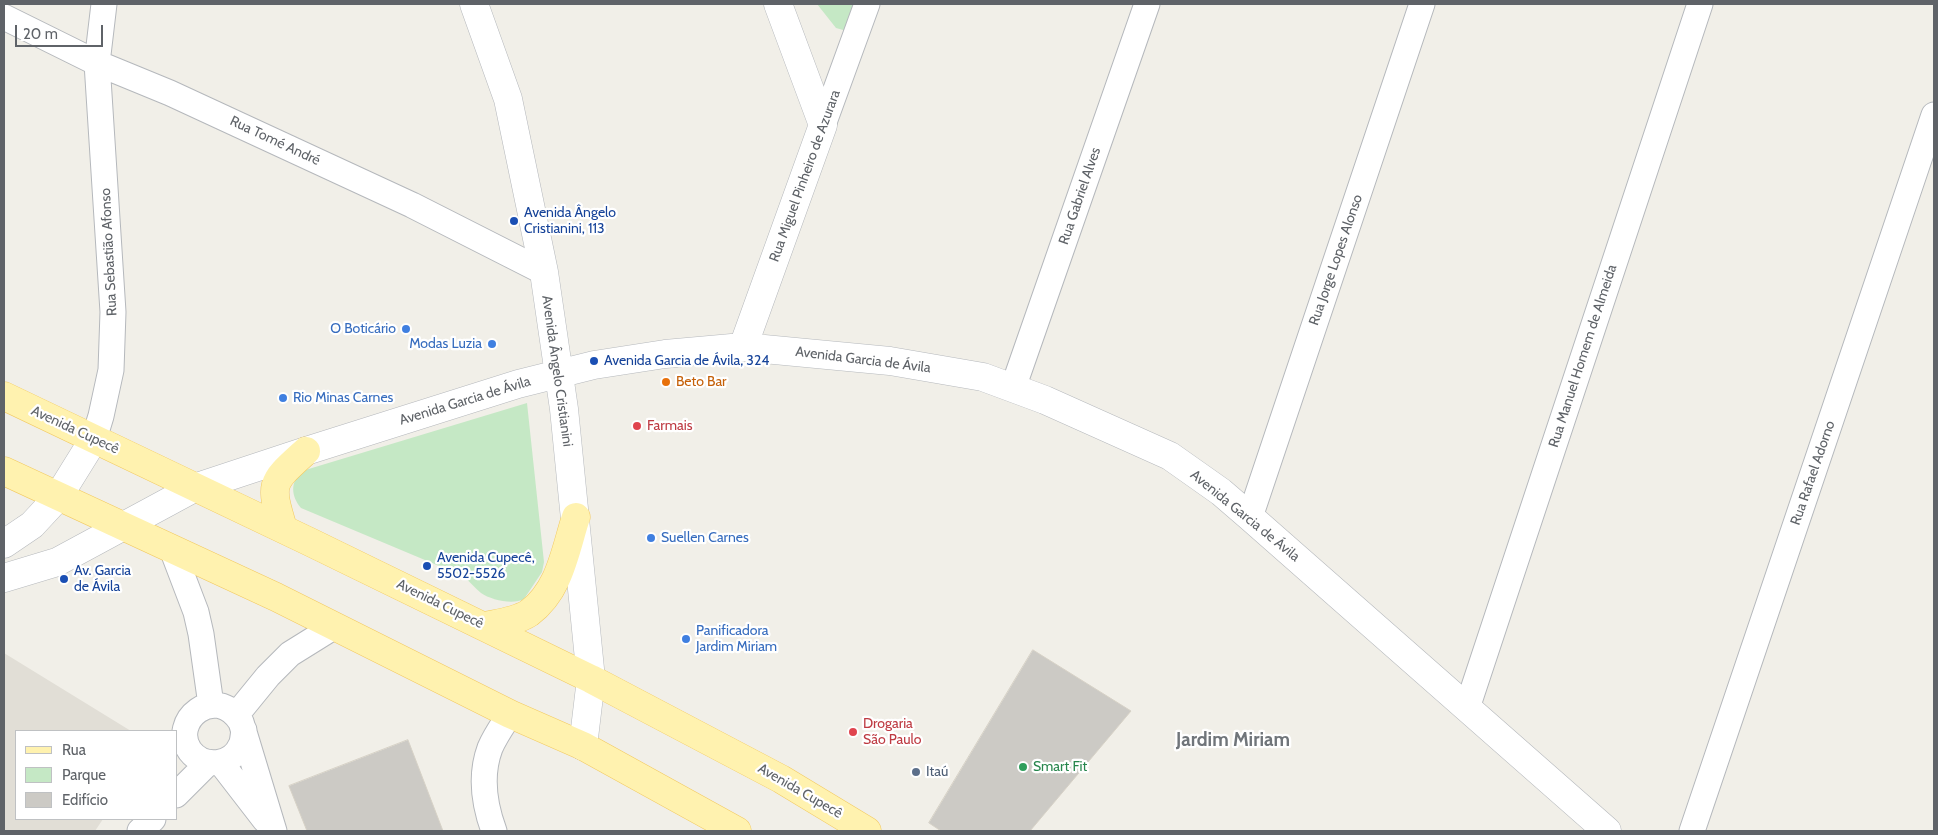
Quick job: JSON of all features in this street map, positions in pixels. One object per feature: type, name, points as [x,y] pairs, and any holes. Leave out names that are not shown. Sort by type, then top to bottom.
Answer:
[{"type":"main road","name":"Avenida Cupecê","points":[[4,396],[194,488],[283,528],[591,679],[781,779],[867,831]]},
{"type":"main road","points":[[283,528],[274,498],[274,489],[282,473],[306,451]]},
{"type":"main road","points":[[4,471],[276,597],[510,714],[584,746],[737,831]]},
{"type":"main road","points":[[484,626],[507,622],[528,614],[545,598],[557,579],[576,517]]},
{"type":"street","name":"Rua Sebastião Afonso","points":[[94,439],[111,370],[113,312],[97,63],[104,4]]},
{"type":"street","name":"Avenida Ângelo Cristianini","points":[[474,4],[508,98],[544,272],[564,409],[591,679],[584,746]]},
{"type":"street","points":[[778,4],[823,126]]},
{"type":"street","name":"Rua Miguel Pinheiro de Azurara","points":[[743,347],[867,4]]},
{"type":"street","name":"Rua Gabriel Alves","points":[[1013,388],[1147,4]]},
{"type":"street","name":"Rua Jorge Lopes Alonso","points":[[1250,517],[1422,4]]},
{"type":"street","name":"Rua Manuel Homem de Almeida","points":[[1468,708],[1700,4]]},
{"type":"street","name":"Rua Tomé André","points":[[4,17],[97,63],[170,93],[412,205],[544,272]]},
{"type":"street","name":"Rua Rafael Adorno","points":[[1692,831],[1934,115]]},
{"type":"street","name":"Avenida Garcia de Ávila","points":[[4,578],[57,562],[194,488],[306,451],[558,374],[594,365],[665,354],[743,347],[890,361],[984,377],[1170,456],[1221,492],[1607,831]]},
{"type":"street","points":[[4,544],[32,525],[58,497],[94,439]]},
{"type":"street","points":[[172,549],[196,612],[211,705]]},
{"type":"street","points":[[178,793],[215,763],[234,756],[242,744],[240,722],[268,676],[290,654],[334,626]]},
{"type":"street","points":[[211,705],[221,705],[230,708],[240,722],[274,831],[215,763],[196,757],[189,750],[181,749],[188,721],[194,713],[211,705]]},
{"type":"street","points":[[494,831],[484,795],[485,767],[491,746],[510,714]]},
{"type":"street","points":[[135,831],[141,820]]},
{"type":"street","points":[[140,831],[152,820]]},
{"type":"shaded area","points":[[4,653],[129,730],[15,730],[15,820],[102,820],[95,831],[4,831]]},
{"type":"green space","points":[[817,4],[866,4],[854,33],[836,28]]},
{"type":"green space","points":[[527,403],[544,562],[542,572],[524,599],[508,602],[485,596],[463,576],[301,508],[295,499],[293,489],[295,480],[302,471]]},
{"type":"building","name":"Smart Fit","points":[[1033,650],[1131,711],[1030,831],[941,831],[929,823]]},
{"type":"building","points":[[408,740],[443,831],[307,831],[289,786]]},
{"type":"place","name":"Avenida Ângelo Cristianini, 113","points":[[514,221]]},
{"type":"place","name":"O Boticário","points":[[406,329]]},
{"type":"place","name":"Modas Luzia","points":[[492,344]]},
{"type":"place","name":"Avenida Garcia de Ávila, 324","points":[[594,361]]},
{"type":"place","name":"Beto Bar","points":[[666,382]]},
{"type":"place","name":"Rio Minas Carnes","points":[[283,398]]},
{"type":"place","name":"Farmais","points":[[637,426]]},
{"type":"place","name":"Suellen Carnes","points":[[651,538]]},
{"type":"place","name":"Avenida Cupecê, 5502-5526","points":[[427,566]]},
{"type":"place","name":"Av. Garcia de Ávila","points":[[64,579]]},
{"type":"place","name":"Panificadora Jardim Miriam","points":[[686,639]]},
{"type":"place","name":"Drogaria São Paulo","points":[[853,732]]},
{"type":"place","name":"Smart Fit","points":[[1023,767]]},
{"type":"place","name":"Itaú","points":[[916,772]]},
{"type":"district","name":"Jardim Miriam","points":[[1233,740]]}]
